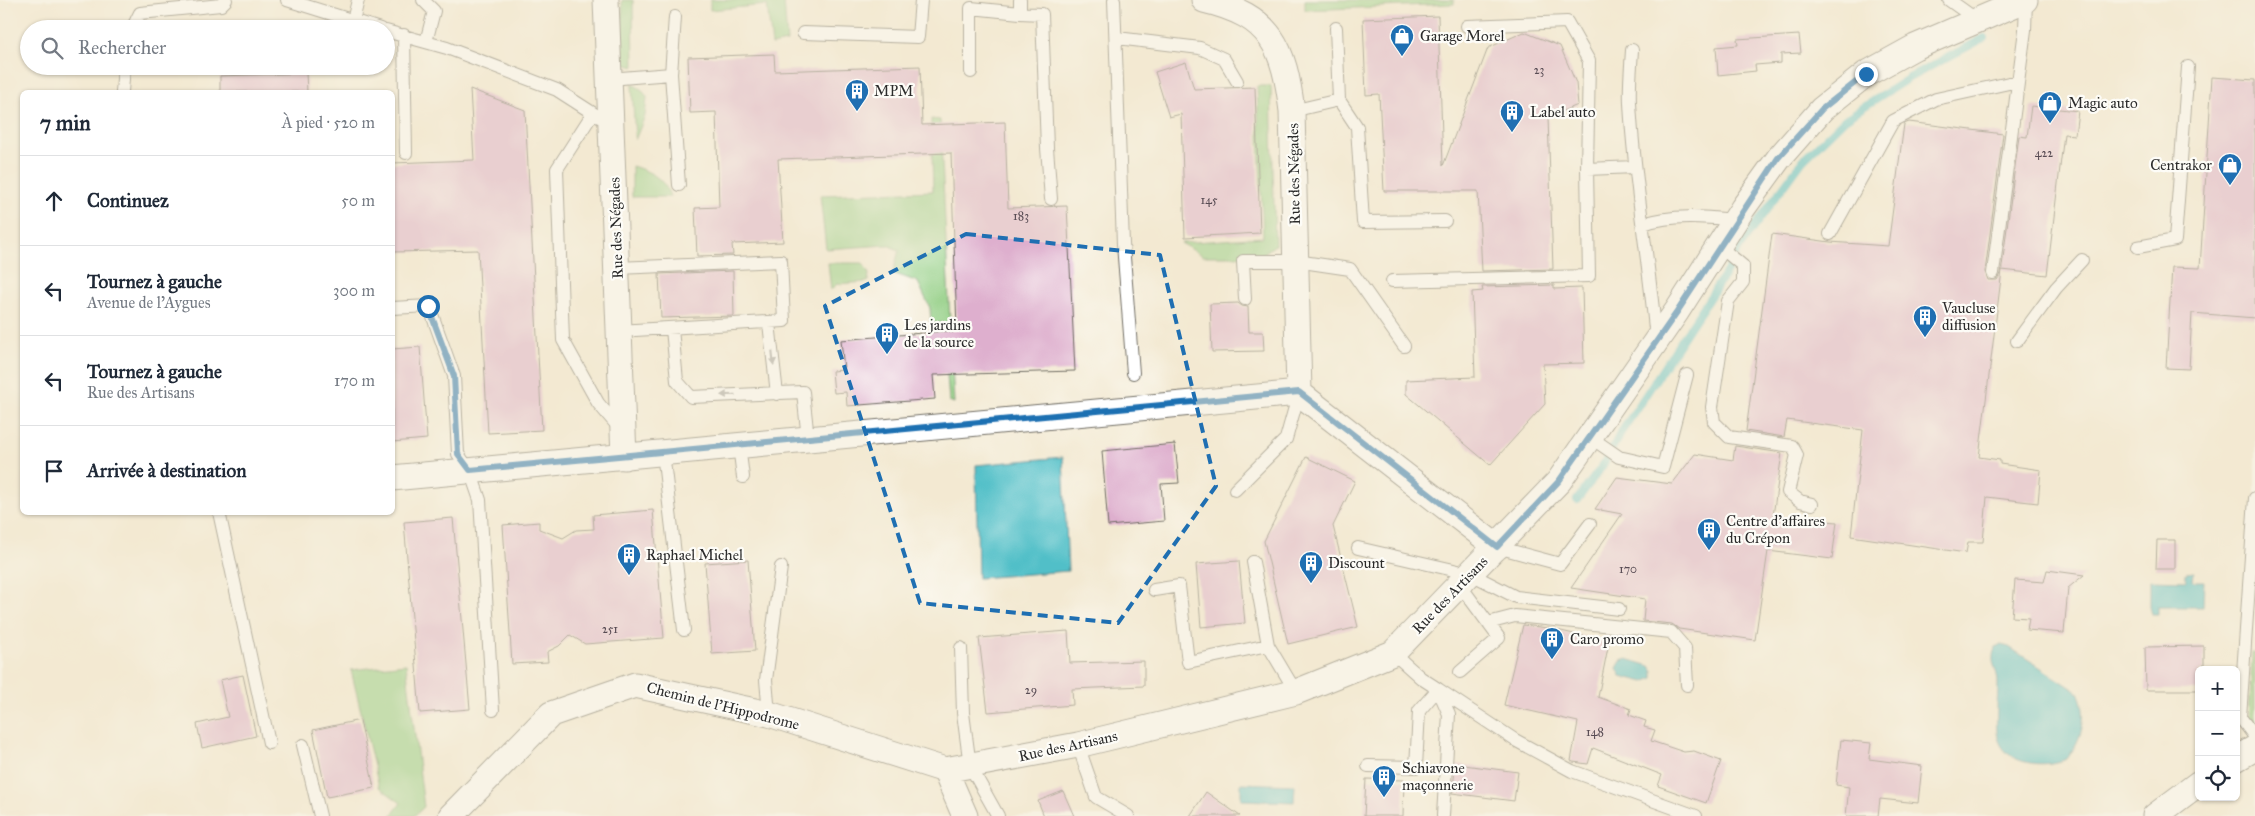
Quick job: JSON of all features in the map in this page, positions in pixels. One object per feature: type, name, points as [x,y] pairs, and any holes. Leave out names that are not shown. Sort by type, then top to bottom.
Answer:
[{"type":"street","name":"Rue des Négades","points":[[606,0],[609,79],[602,119],[618,268],[624,457]]},
{"type":"street","name":"Rue des Négades","points":[[1204,0],[1220,4],[1249,17],[1269,35],[1282,55],[1288,79],[1292,111],[1299,392]]},
{"type":"street","name":"Rue des Artisans","points":[[945,770],[1078,745],[1296,692],[1393,653],[1559,481],[1656,342],[1735,220],[1778,158],[1822,109],[1866,74],[1915,47],[2026,0]]},
{"type":"street","points":[[395,478],[1299,392],[1497,547]]},
{"type":"street","name":"Chemin de l'Hippodrome","points":[[452,816],[551,714],[634,685],[769,714],[945,770]]},
{"type":"street","points":[[2240,757],[2255,748]]},
{"type":"street","points":[[945,770],[965,816]]},
{"type":"street","points":[[2155,816],[2195,786]]},
{"type":"lane","points":[[136,20],[140,13],[221,5],[226,0]]},
{"type":"lane","points":[[287,0],[350,20]]},
{"type":"lane","points":[[353,20],[358,0]]},
{"type":"lane","points":[[423,0],[434,11],[426,42]]},
{"type":"lane","points":[[803,33],[918,37],[921,0]]},
{"type":"lane","points":[[1114,0],[1117,38],[1123,244],[1133,373]]},
{"type":"lane","points":[[1950,0],[1977,20]]},
{"type":"lane","points":[[1993,273],[2025,30],[2026,0]]},
{"type":"lane","points":[[971,72],[971,8],[1020,6],[1042,14],[1051,199]]},
{"type":"lane","points":[[675,17],[672,74],[679,185]]},
{"type":"lane","points":[[1392,281],[1589,276],[1587,169],[1589,61],[1567,22],[1467,26]]},
{"type":"lane","points":[[1336,28],[1339,100],[1357,127],[1363,222],[1444,221]]},
{"type":"lane","points":[[395,33],[447,48],[557,90],[602,119],[557,169],[564,340],[598,403],[623,431]]},
{"type":"lane","points":[[404,36],[406,154]]},
{"type":"lane","points":[[1117,38],[1200,48],[1224,59],[1237,81]]},
{"type":"lane","points":[[1632,50],[1630,101],[1635,167],[1650,276],[1656,342]]},
{"type":"lane","points":[[2138,247],[2175,240],[2188,67]]},
{"type":"lane","points":[[609,79],[672,74]]},
{"type":"lane","points":[[122,90],[123,75]]},
{"type":"lane","points":[[1830,234],[1893,121],[1936,99],[2018,81]]},
{"type":"lane","points":[[1292,111],[1339,100]]},
{"type":"lane","points":[[1587,169],[1635,167]]},
{"type":"lane","points":[[1643,224],[1672,217],[1706,217],[1735,220]]},
{"type":"lane","points":[[1719,246],[1743,266],[1743,282],[1728,301],[1712,407],[1714,422],[1729,437],[1792,446],[1797,455],[1788,492],[1800,501],[1812,504]]},
{"type":"lane","points":[[2017,341],[2056,288],[2082,260]]},
{"type":"lane","points":[[618,268],[781,261],[784,321],[619,331]]},
{"type":"lane","points":[[1245,299],[1243,261],[1296,261],[1350,269],[1404,346]]},
{"type":"lane","points":[[395,308],[428,306],[454,376],[458,454],[470,470],[480,500],[493,710]]},
{"type":"lane","points":[[769,323],[777,394]]},
{"type":"lane","points":[[672,329],[677,381],[691,397],[803,392],[808,439]]},
{"type":"lane","points":[[1590,437],[1620,457],[1663,467],[1687,375]]},
{"type":"lane","points":[[1235,490],[1286,439],[1299,392]]},
{"type":"lane","points":[[739,446],[743,477]]},
{"type":"lane","points":[[663,453],[684,630]]},
{"type":"lane","points":[[2255,498],[2240,717],[2255,737]]},
{"type":"lane","points":[[221,515],[269,744]]},
{"type":"lane","points":[[1497,547],[1560,564],[1590,524]]},
{"type":"lane","points":[[1358,548],[1466,579],[1516,597],[1619,609]]},
{"type":"lane","points":[[1254,562],[1268,645],[1296,692]]},
{"type":"lane","points":[[769,714],[766,680],[781,567]]},
{"type":"lane","points":[[1460,672],[1499,638],[1488,622],[1466,579]]},
{"type":"lane","points":[[1154,590],[1179,586],[1188,662],[1268,645]]},
{"type":"lane","points":[[1488,622],[1515,616],[1671,632],[1685,648],[1687,685]]},
{"type":"lane","points":[[961,648],[963,712],[970,766],[998,816]]},
{"type":"lane","points":[[1393,653],[1421,678],[1515,740],[1572,770],[1696,816]]},
{"type":"lane","points":[[1368,766],[1416,767],[1419,711],[1438,689]]},
{"type":"lane","points":[[1438,689],[1449,714],[1442,816]]},
{"type":"lane","points":[[303,745],[320,816]]},
{"type":"lane","points":[[1078,745],[1096,797],[1128,816]]},
{"type":"highlighted area","points":[[966,234],[1160,255],[1216,486],[1118,623],[920,603],[825,306]]},
{"type":"green space","points":[[622,0],[633,0],[634,67],[623,64]]},
{"type":"green space","points":[[710,0],[784,0],[787,42],[772,45],[767,5],[710,10]]},
{"type":"green space","points":[[1305,0],[1454,0],[1454,4],[1305,10]]},
{"type":"green space","points":[[632,84],[641,89],[647,97],[645,116],[635,140]]},
{"type":"green space","points":[[1257,86],[1271,86],[1275,245],[1260,256],[1203,256],[1181,243],[1263,237]]},
{"type":"green space","points":[[931,119],[940,120],[954,403],[949,401],[943,323],[931,323],[930,308],[918,282],[893,273],[899,250],[887,245],[826,249],[820,195],[933,191]]},
{"type":"green space","points":[[632,166],[656,176],[668,190],[670,197],[632,197]]},
{"type":"green space","points":[[828,263],[863,263],[869,274],[868,282],[837,284],[831,290]]},
{"type":"green space","points":[[2252,653],[2255,653],[2255,725],[2249,723]]},
{"type":"green space","points":[[406,664],[424,807],[414,816],[391,816],[401,803],[379,787],[351,670]]},
{"type":"water","points":[[1063,457],[1068,571],[978,578],[976,465]]},
{"type":"water","points":[[2194,572],[2193,581],[2204,581],[2203,607],[2158,607],[2158,614],[2152,614],[2150,607],[2150,580],[2186,581],[2186,573]]},
{"type":"water","points":[[2001,645],[2009,647],[2078,692],[2083,710],[2082,727],[2077,743],[2067,759],[2037,764],[2026,762],[2009,754],[2002,747],[1997,733],[1998,678],[1993,661],[1996,647]]},
{"type":"water","points":[[1627,659],[1650,666],[1653,671],[1653,678],[1644,682],[1621,676],[1617,668],[1621,661]]},
{"type":"water","points":[[1241,783],[1295,785],[1294,802],[1241,800]]},
{"type":"building","points":[[1438,16],[1443,166],[1488,48],[1524,32],[1560,46],[1576,83],[1578,105],[1548,117],[1553,269],[1482,271],[1478,191],[1384,191],[1379,94],[1366,95],[1363,19]]},
{"type":"building","points":[[1799,35],[1801,53],[1781,54],[1781,63],[1755,65],[1756,71],[1718,75],[1716,47],[1738,45],[1737,39]]},
{"type":"building","points":[[774,54],[775,71],[920,66],[922,125],[1005,122],[1008,208],[1067,206],[1075,371],[933,375],[935,399],[847,406],[846,392],[834,393],[832,371],[844,370],[841,340],[957,330],[951,153],[778,159],[783,242],[732,244],[733,255],[697,256],[695,208],[719,207],[716,112],[690,113],[688,57]]},
{"type":"building","points":[[1186,62],[1194,89],[1255,87],[1260,233],[1185,237],[1181,114],[1169,117],[1155,72]]},
{"type":"building","points":[[306,75],[307,90],[220,90],[220,76]]},
{"type":"building","name":"Centrakor","points":[[2212,77],[2255,80],[2255,318],[2192,313],[2189,369],[2166,368],[2172,267],[2200,268]]},
{"type":"building","points":[[470,89],[525,110],[542,430],[488,433],[478,250],[395,252],[395,163],[474,160]]},
{"type":"building","points":[[2031,106],[2078,111],[2075,135],[2064,134],[2047,275],[2002,270],[1979,457],[2000,460],[2000,464],[2041,470],[2038,503],[1987,497],[1983,542],[1968,542],[1966,553],[1851,536],[1863,430],[1787,420],[1784,437],[1746,431],[1772,234],[1830,242],[1888,246],[1904,124],[1909,122],[2003,134],[1985,272],[1988,280],[1997,280],[2001,274],[2019,136],[2027,137]]},
{"type":"building","points":[[733,271],[734,316],[661,318],[659,274]]},
{"type":"building","points":[[1554,285],[1554,289],[1582,288],[1584,363],[1543,364],[1545,404],[1490,465],[1406,394],[1406,380],[1475,377],[1472,292],[1483,291],[1482,287]]},
{"type":"building","points":[[1238,303],[1248,307],[1249,332],[1263,332],[1264,351],[1212,352],[1210,304]]},
{"type":"building","points":[[420,347],[427,439],[395,442],[395,349]]},
{"type":"building","points":[[1175,444],[1179,483],[1161,484],[1164,521],[1108,526],[1102,451]]},
{"type":"building","name":"Centre d'affaires du Crépon","points":[[1735,446],[1782,453],[1773,516],[1837,522],[1832,559],[1768,551],[1755,640],[1679,629],[1672,624],[1643,621],[1645,599],[1571,588],[1622,514],[1595,509],[1617,477],[1672,484],[1695,454],[1733,460]]},
{"type":"building","name":"Discount","points":[[1306,457],[1355,481],[1333,526],[1358,627],[1288,644],[1264,541]]},
{"type":"building","points":[[653,510],[664,638],[585,644],[570,635],[559,646],[547,652],[548,662],[512,664],[503,525],[539,522],[539,529],[563,538],[576,530],[594,529],[593,515]]},
{"type":"building","points":[[453,518],[470,709],[420,713],[404,522]]},
{"type":"building","points":[[2157,540],[2175,540],[2175,569],[2156,569]]},
{"type":"building","points":[[748,560],[755,651],[712,654],[705,563]]},
{"type":"building","points":[[1239,561],[1245,623],[1201,627],[1196,564]]},
{"type":"building","points":[[2047,570],[2084,575],[2068,588],[2064,633],[2027,630],[2029,618],[2012,617],[2015,580],[2044,582]]},
{"type":"building","points":[[1523,625],[1548,628],[1609,642],[1598,697],[1631,709],[1629,715],[1646,721],[1644,727],[1655,730],[1651,741],[1684,752],[1694,751],[1721,761],[1706,803],[1658,786],[1662,775],[1593,748],[1588,764],[1573,762],[1571,761],[1578,722],[1504,705]]},
{"type":"building","points":[[1068,631],[1070,663],[1144,661],[1144,686],[1072,689],[1073,705],[988,712],[979,638]]},
{"type":"building","points":[[2204,646],[2204,666],[2195,666],[2195,690],[2146,690],[2145,647]]},
{"type":"building","points":[[243,675],[256,736],[202,748],[197,724],[228,717],[220,680]]},
{"type":"building","points":[[360,720],[374,788],[327,797],[313,730]]},
{"type":"building","points":[[1841,740],[1871,743],[1869,759],[1922,766],[1918,803],[1880,799],[1878,816],[1846,816],[1849,787],[1836,785]]},
{"type":"building","points":[[1456,764],[1518,772],[1514,801],[1452,793]]},
{"type":"building","name":"Schiavone maçonnerie","points":[[1366,779],[1404,780],[1403,816],[1364,816]]},
{"type":"building","points":[[1063,791],[1074,816],[1044,816],[1038,801]]},
{"type":"building","points":[[1206,792],[1240,816],[1190,816]]},
{"type":"waterway","points":[[1577,500],[1603,465],[1620,434],[1727,271],[1740,246],[1803,160],[1845,119],[1909,78],[1984,38]]},
{"type":"place","name":"Garage Morel","points":[[1402,57]]},
{"type":"place","name":"MPM","points":[[857,112]]},
{"type":"place","name":"Magic auto","points":[[2050,124]]},
{"type":"place","name":"Label auto","points":[[1512,133]]},
{"type":"place","name":"Centrakor","points":[[2230,186]]},
{"type":"place","name":"Vaucluse diffusion","points":[[1925,338]]},
{"type":"place","name":"Les jardins de la source","points":[[887,355]]},
{"type":"place","name":"Centre d'affaires du Crépon","points":[[1709,551]]},
{"type":"place","name":"Raphael Michel","points":[[629,576]]},
{"type":"place","name":"Discount","points":[[1311,584]]},
{"type":"place","name":"Caro promo","points":[[1552,660]]},
{"type":"place","name":"Schiavone maçonnerie","points":[[1384,798]]},
{"type":"route","points":[[428,306],[454,376],[458,454],[470,470],[1299,392],[1497,547],[1559,481],[1677,312],[1735,220],[1778,158],[1822,109],[1866,74]]}]
